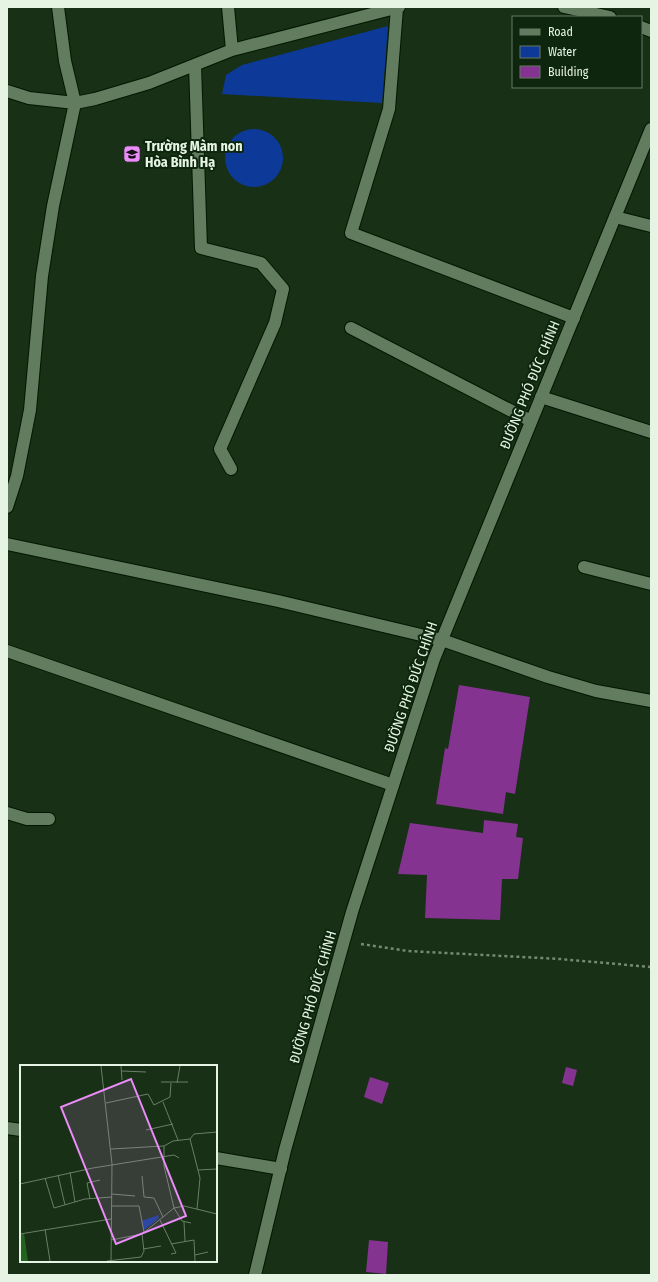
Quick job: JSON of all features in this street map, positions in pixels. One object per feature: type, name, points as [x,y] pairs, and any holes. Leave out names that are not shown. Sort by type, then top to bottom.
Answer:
[{"type":"street","points":[[7,507],[17,476],[30,410],[42,276],[53,206],[75,103],[65,61],[58,7]]},
{"type":"street","points":[[228,7],[232,50]]},
{"type":"street","points":[[564,7],[605,16]]},
{"type":"street","points":[[7,91],[29,98],[75,103],[149,83],[232,50],[398,8],[389,109],[351,233],[574,318]]},
{"type":"street","points":[[195,65],[201,248],[261,263],[283,289],[275,324],[220,448],[231,469]]},
{"type":"street","name":"ĐƯỜNG PHÓ ĐỨC CHÍNH","points":[[255,1275],[281,1169],[344,942],[393,785],[442,640],[651,129]]},
{"type":"street","points":[[615,216],[651,226]]},
{"type":"street","points":[[351,328],[531,421]]},
{"type":"street","points":[[542,397],[651,432]]},
{"type":"street","points":[[7,544],[278,601],[442,640],[548,677],[596,691],[651,701]]},
{"type":"street","points":[[584,566],[651,584]]},
{"type":"street","points":[[7,651],[393,785]]},
{"type":"street","points":[[7,813],[27,819],[49,819]]},
{"type":"street","points":[[7,1128],[20,1130]]},
{"type":"street","points":[[217,1158],[281,1169]]},
{"type":"path","points":[[344,942],[408,951],[560,959],[651,967]]},
{"type":"water","points":[[388,26],[382,103],[222,94],[226,75],[242,65]]},
{"type":"water","points":[[248,129],[260,129],[275,137],[283,152],[283,164],[275,179],[260,187],[248,187],[233,179],[225,164],[225,152],[233,137]]},
{"type":"building","points":[[459,685],[530,697],[515,794],[506,792],[503,814],[436,804],[445,748],[448,749]]},
{"type":"building","points":[[484,820],[518,824],[516,837],[523,838],[518,879],[502,879],[500,920],[425,918],[427,875],[398,874],[410,823],[483,833]]},
{"type":"building","points":[[566,1067],[577,1070],[573,1086],[562,1083]]},
{"type":"building","points":[[370,1077],[389,1083],[382,1104],[364,1097]]},
{"type":"building","points":[[369,1240],[388,1242],[386,1274],[366,1272]]},
{"type":"place","name":"Trường Màm non Hòa Bình Hạ","points":[[132,154]]}]
